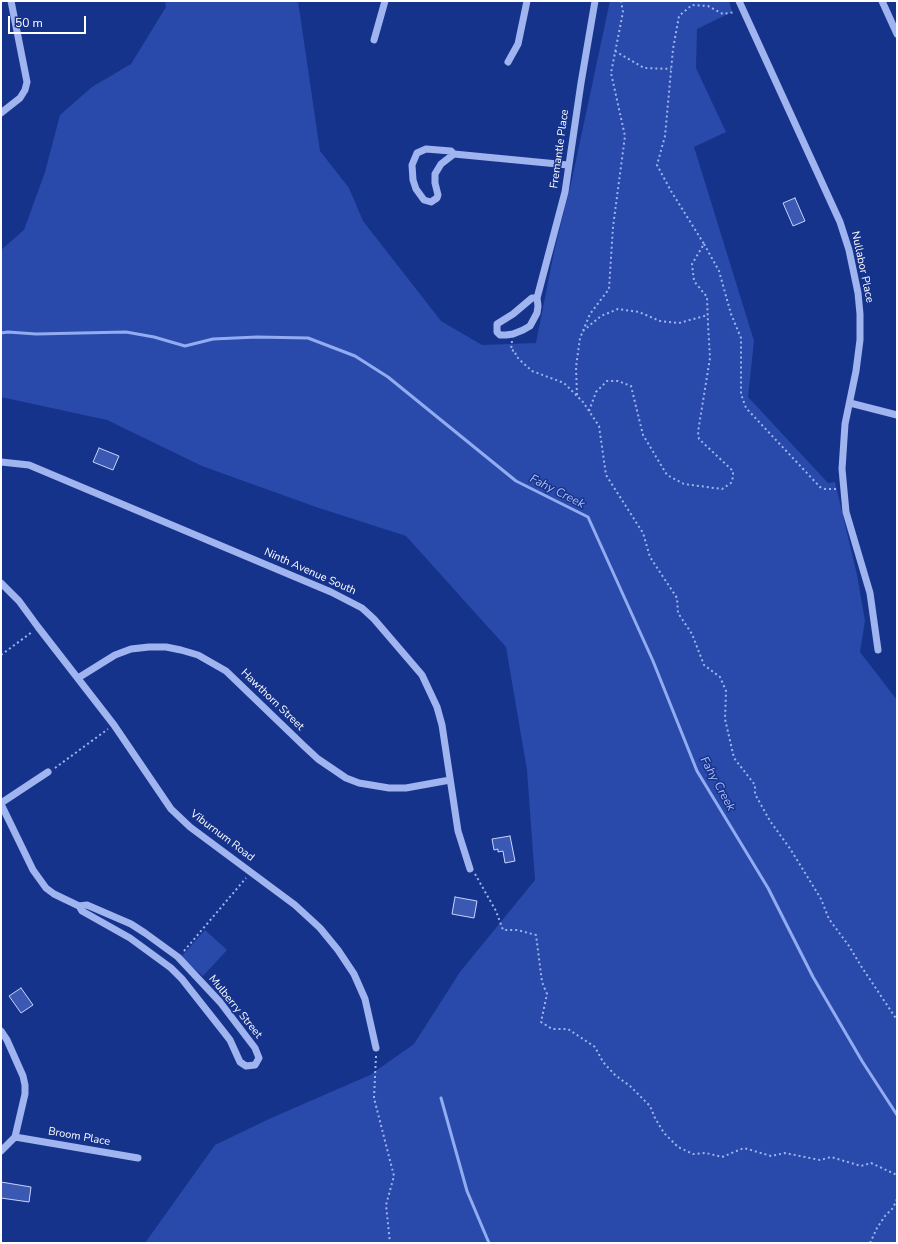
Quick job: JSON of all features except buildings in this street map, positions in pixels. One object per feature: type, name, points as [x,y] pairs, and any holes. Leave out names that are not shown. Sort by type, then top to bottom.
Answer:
[{"type":"street","points":[[1,113],[20,98],[25,90],[27,82],[11,1]]},
{"type":"street","points":[[374,40],[385,1]]},
{"type":"street","points":[[508,62],[518,44],[527,1]]},
{"type":"street","name":"Fremantle Place","points":[[513,334],[530,326],[537,313],[538,298],[565,192],[594,1]]},
{"type":"street","name":"Nullabor Place","points":[[739,1],[840,222],[847,244],[858,293],[860,340],[842,447],[843,488],[849,524],[870,593],[878,650]]},
{"type":"street","points":[[882,1],[897,34]]},
{"type":"street","points":[[454,154],[441,164],[436,174],[435,183],[438,195],[437,198],[431,202],[424,200],[416,189],[412,164],[417,153],[426,150],[451,151],[454,154],[568,165]]},
{"type":"street","points":[[513,334],[500,335],[497,332],[497,324],[513,314],[532,298],[538,298]]},
{"type":"street","points":[[850,403],[897,415]]},
{"type":"street","name":"Ninth Avenue South","points":[[1,462],[29,465],[331,592],[362,608],[374,619],[422,675],[437,706],[458,831],[470,869]]},
{"type":"street","name":"Viburnum Road","points":[[1,583],[19,600],[38,627],[114,725],[171,809],[190,827],[295,905],[320,928],[338,950],[354,974],[365,999],[376,1048]]},
{"type":"street","name":"Hawthorn Street","points":[[78,678],[115,655],[132,649],[166,647],[181,650],[198,655],[226,671],[318,759],[346,778],[359,783],[389,788],[406,788],[450,780]]},
{"type":"street","points":[[1,804],[48,772]]},
{"type":"street","name":"Mulberry Street","points":[[1,804],[33,870],[46,888],[54,894],[79,906],[82,911],[130,938],[171,968],[182,979],[230,1040],[240,1062],[246,1066],[255,1065],[258,1058],[255,1048],[220,1002],[178,958],[145,933],[113,915],[87,905],[79,906]]},
{"type":"street","points":[[1,1031],[7,1040],[23,1076],[25,1085],[25,1094],[15,1137],[1,1151]]},
{"type":"street","name":"Broom Place","points":[[15,1137],[138,1158]]},
{"type":"path","points":[[577,395],[576,367],[580,338],[590,314],[609,289],[613,227],[625,136],[611,73],[623,12],[621,1]]},
{"type":"path","points":[[743,10],[723,14],[708,6],[692,5],[679,16],[671,69],[665,136],[657,165],[719,272],[731,314],[741,338],[742,394],[746,408],[820,487],[825,489],[843,488]]},
{"type":"path","points":[[615,51],[644,68],[671,69]]},
{"type":"path","points":[[589,411],[596,392],[607,382],[618,380],[631,386],[643,436],[667,475],[684,484],[722,489],[730,483],[733,477],[733,471],[699,439],[698,432],[710,358],[707,297],[694,281],[692,264],[704,244]]},
{"type":"path","points":[[582,332],[601,316],[618,309],[639,312],[660,321],[679,323],[708,315]]},
{"type":"path","points":[[513,334],[511,350],[515,351],[516,356],[532,371],[564,383],[583,402],[599,426],[606,475],[642,533],[650,557],[676,598],[678,613],[692,634],[704,665],[720,677],[726,691],[726,719],[734,758],[755,785],[755,794],[770,821],[788,845],[821,899],[829,919],[849,946],[897,1020]]},
{"type":"path","points":[[1,655],[38,627]]},
{"type":"path","points":[[48,772],[114,725]]},
{"type":"path","points":[[470,869],[477,876],[488,896],[496,911],[503,930],[517,930],[536,935],[542,982],[547,994],[540,1022],[552,1028],[568,1029],[595,1047],[604,1062],[615,1074],[630,1086],[650,1106],[664,1133],[678,1147],[693,1154],[706,1153],[722,1157],[744,1148],[771,1156],[785,1153],[820,1160],[832,1158],[861,1166],[871,1163],[897,1175]]},
{"type":"path","points":[[178,958],[251,871]]},
{"type":"path","points":[[376,1048],[374,1098],[394,1176],[386,1205],[390,1243]]},
{"type":"path","points":[[870,1243],[877,1228],[885,1216],[893,1208],[897,1199]]},
{"type":"shaded area","points":[[165,1],[298,1],[320,151],[349,188],[363,221],[441,321],[482,345],[536,343],[554,252],[572,179],[610,1],[729,1],[732,12],[697,29],[696,68],[726,132],[694,147],[754,341],[748,397],[828,483],[835,482],[857,575],[865,621],[860,652],[897,700],[897,1243],[145,1243],[215,1145],[269,1119],[370,1075],[414,1044],[460,972],[535,880],[527,770],[506,647],[406,536],[316,507],[202,466],[107,420],[1,397],[1,250],[24,230],[45,172],[60,115],[92,87],[131,64],[166,7]]},
{"type":"shaded area","points":[[205,930],[227,950],[203,976],[181,957]]},
{"type":"waterway","name":"Fahy Creek","points":[[1,333],[36,334],[126,332],[154,337],[185,346],[213,339],[257,337],[308,338],[355,356],[388,377],[516,481],[588,517],[653,661],[697,771],[768,888],[813,977],[862,1061],[897,1115]]},
{"type":"waterway","points":[[441,1098],[467,1191],[489,1243]]}]
